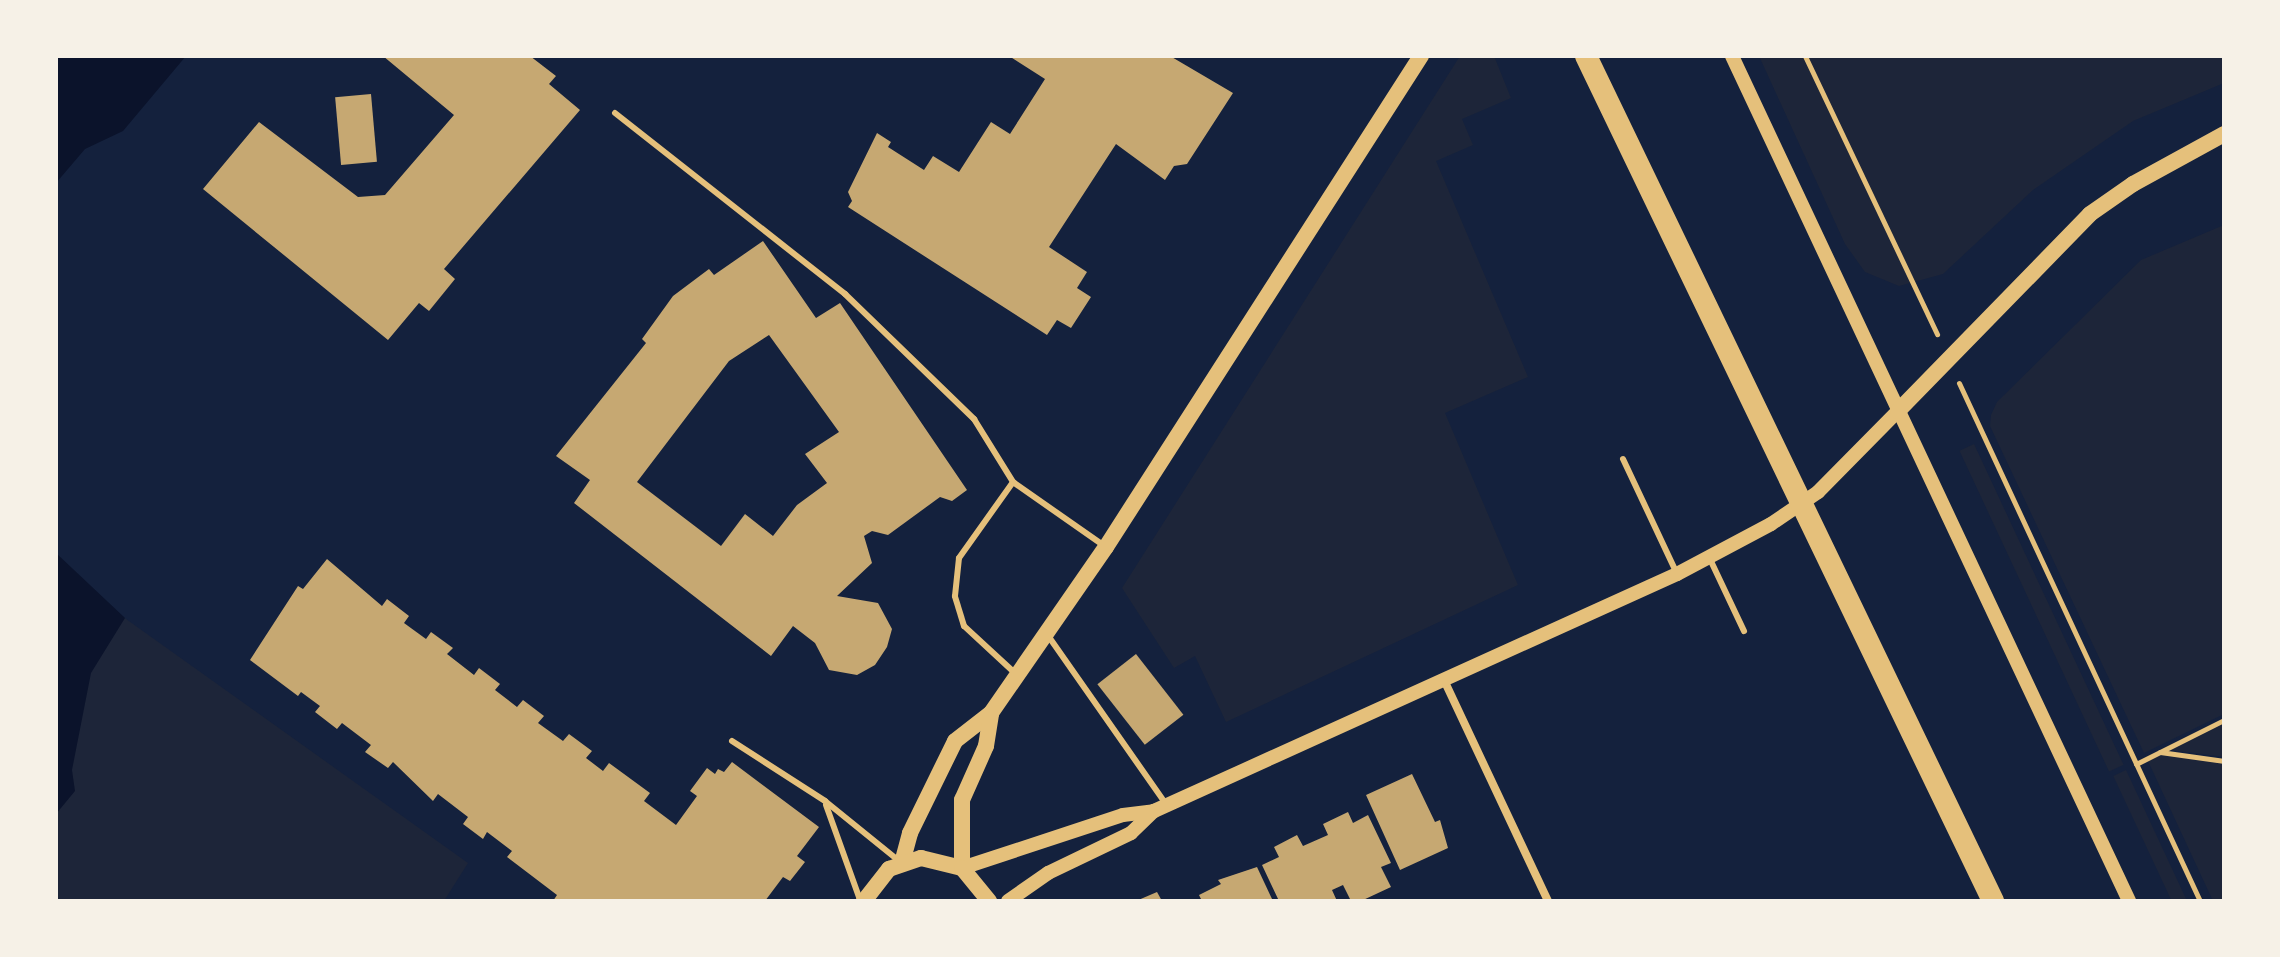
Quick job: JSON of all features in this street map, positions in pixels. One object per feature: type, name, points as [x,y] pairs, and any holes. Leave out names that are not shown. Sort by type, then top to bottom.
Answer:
[{"type":"highway","points":[[1586,56],[1993,901]]},
{"type":"main road","points":[[902,863],[910,833],[955,741],[991,713],[1047,634],[1421,56]]},
{"type":"main road","points":[[1898,411],[2090,214],[2133,184],[2224,134]]},
{"type":"main road","points":[[962,868],[962,800],[986,746],[991,713]]},
{"type":"main road","points":[[862,901],[877,880],[902,863],[940,859],[962,868],[989,901]]},
{"type":"street","points":[[1732,56],[2129,901]]},
{"type":"street","points":[[962,868],[1123,815],[1160,808],[1677,574],[1818,492],[1898,411]]},
{"type":"street","points":[[1444,680],[1548,901]]},
{"type":"street","points":[[1008,901],[1048,873],[1131,833],[1160,808]]},
{"type":"lane","points":[[615,113],[845,294],[974,419],[1013,482],[1106,547]]},
{"type":"lane","points":[[1623,459],[1677,574]]},
{"type":"lane","points":[[1013,482],[959,558],[955,596],[964,626],[1018,676]]},
{"type":"lane","points":[[1709,557],[1744,631]]},
{"type":"lane","points":[[1047,634],[1160,808]]},
{"type":"lane","points":[[732,741],[825,801],[902,863]]},
{"type":"lane","points":[[825,801],[862,901]]},
{"type":"path","points":[[1805,56],[1913,283]]},
{"type":"path","points":[[1975,416],[2200,901]]},
{"type":"path","points":[[2136,764],[2224,720]]},
{"type":"path","points":[[2159,752],[2224,761]]},
{"type":"shaded area","points":[[56,56],[186,56],[123,131],[85,149],[56,183]]},
{"type":"shaded area","points":[[1460,56],[1494,56],[1511,98],[1462,119],[1473,145],[1436,161],[1528,377],[1445,413],[1518,585],[1226,722],[1195,656],[1174,668],[1122,588]]},
{"type":"shaded area","points":[[1759,56],[2224,56],[2224,83],[2133,121],[2033,190],[1943,274],[1899,286],[1865,272],[1845,244]]},
{"type":"shaded area","points":[[2224,225],[2224,714],[2144,753],[1990,426],[1991,415],[1997,402],[2141,260]]},
{"type":"shaded area","points":[[1974,444],[2124,765],[2109,772],[1959,451]]},
{"type":"shaded area","points":[[56,553],[125,618],[91,673],[72,770],[75,791],[56,814]]},
{"type":"shaded area","points":[[56,569],[468,863],[444,901],[56,901]]},
{"type":"shaded area","points":[[2224,724],[2224,757],[2171,750]]},
{"type":"shaded area","points":[[2160,755],[2224,764],[2224,901],[2213,901],[2148,761]]},
{"type":"shaded area","points":[[2126,770],[2187,901],[2172,901],[2113,776]]},
{"type":"building","points":[[383,56],[530,56],[556,76],[549,84],[580,110],[444,269],[455,279],[429,311],[419,303],[388,340],[203,189],[259,122],[358,197],[385,195],[454,115]]},
{"type":"building","points":[[1009,56],[1170,56],[1233,93],[1187,164],[1174,166],[1165,180],[1116,144],[1049,247],[1087,272],[1077,288],[1091,297],[1071,328],[1057,320],[1047,335],[848,207],[852,201],[848,192],[877,133],[891,142],[888,147],[924,170],[933,156],[959,172],[991,122],[1010,134],[1045,79]]},
{"type":"building","points":[[371,94],[377,162],[341,165],[335,97]]},
{"type":"building","points":[[763,241],[816,318],[840,303],[967,490],[952,501],[940,497],[888,535],[872,531],[864,536],[872,563],[837,596],[878,603],[892,629],[887,647],[875,665],[857,675],[829,670],[815,643],[793,626],[771,656],[574,503],[590,480],[556,456],[646,343],[642,339],[673,296],[709,269],[714,275]],"holes":[[[769,335],[839,432],[805,454],[827,483],[797,505],[773,536],[745,514],[721,546],[637,482],[729,361]]]},
{"type":"building","points":[[327,559],[382,606],[387,599],[409,616],[404,623],[426,639],[431,632],[453,648],[447,654],[474,675],[479,668],[500,684],[495,690],[517,707],[523,700],[544,716],[538,723],[563,741],[569,734],[592,751],[586,758],[603,771],[609,763],[650,793],[644,801],[676,825],[697,796],[690,791],[707,768],[715,774],[718,769],[724,772],[732,762],[819,827],[797,856],[805,862],[790,881],[783,877],[765,901],[553,901],[557,895],[507,857],[512,851],[487,832],[483,839],[463,824],[468,817],[438,794],[433,801],[393,762],[388,768],[365,752],[371,745],[342,723],[337,729],[315,712],[320,706],[301,692],[298,696],[250,660],[298,586],[303,589]]},
{"type":"building","points":[[1136,654],[1183,715],[1145,745],[1097,684]]},
{"type":"building","points":[[1412,774],[1435,822],[1440,820],[1448,848],[1400,870],[1366,795]]},
{"type":"building","points":[[1348,812],[1353,823],[1368,815],[1391,863],[1381,867],[1391,887],[1361,901],[1351,901],[1343,885],[1332,890],[1337,901],[1279,901],[1262,865],[1279,857],[1274,847],[1297,835],[1303,846],[1328,835],[1323,824]]},
{"type":"building","points":[[1257,867],[1273,901],[1202,901],[1199,895],[1221,884],[1218,880]]},
{"type":"building","points":[[1157,892],[1162,901],[1136,901]]}]
